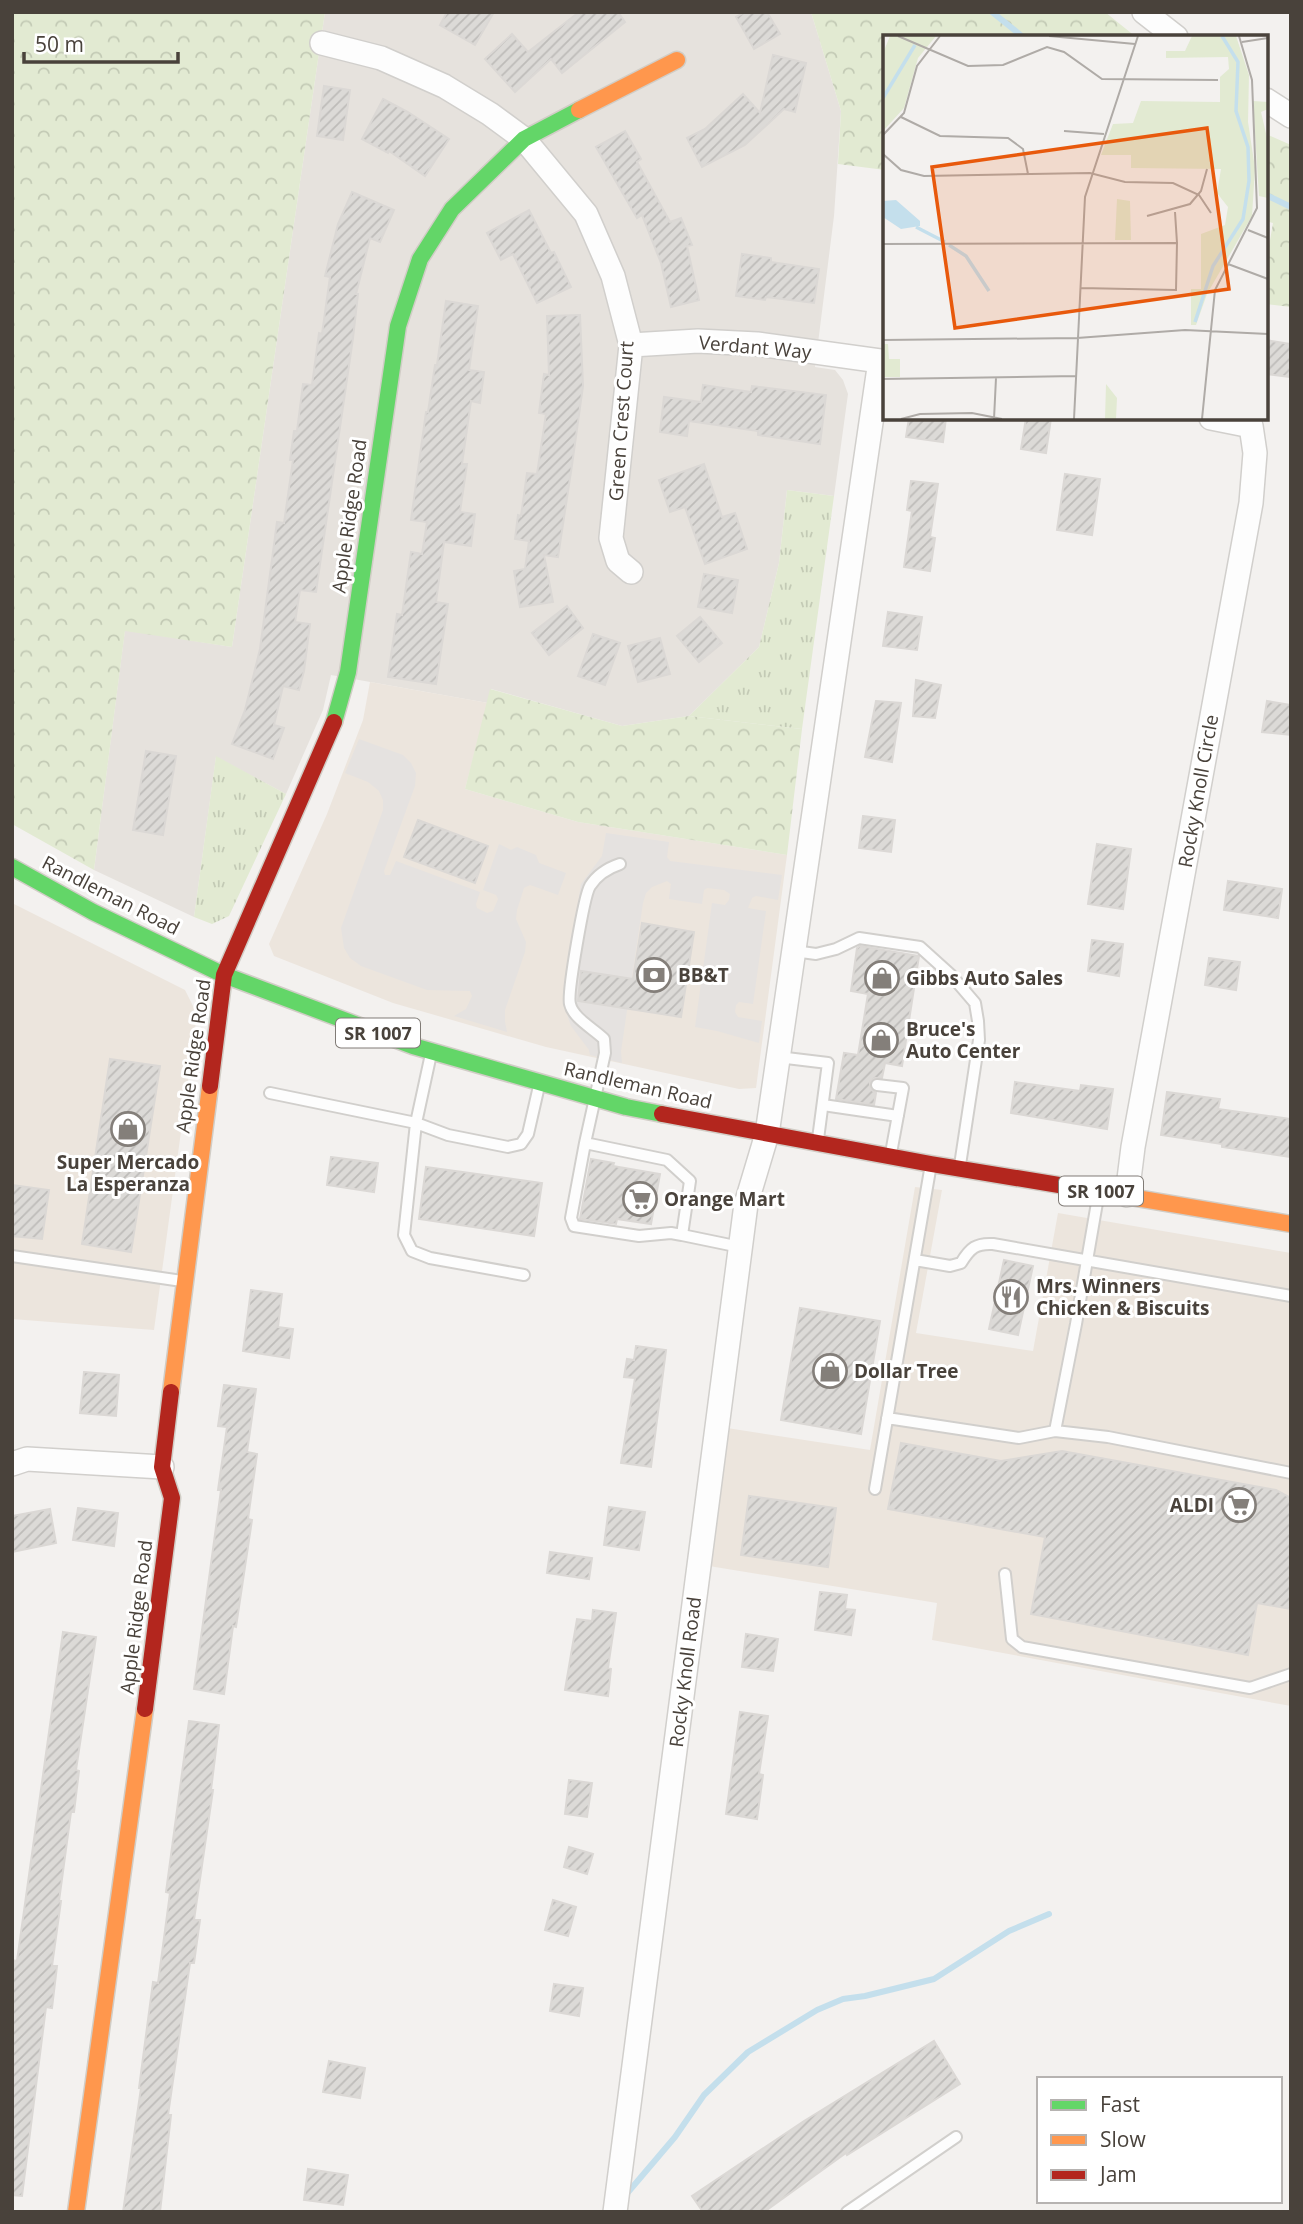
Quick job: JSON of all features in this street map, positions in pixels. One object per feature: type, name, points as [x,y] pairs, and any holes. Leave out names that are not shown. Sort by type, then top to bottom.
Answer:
[{"type":"street","points":[[1144,12],[1173,35]]},
{"type":"street","name":"Green Crest Court","points":[[322,43],[381,58],[444,86],[489,114],[524,139],[586,214],[612,276],[631,345],[611,538],[618,561],[632,572]]},
{"type":"street","name":"Apple Ridge Road","points":[[76,2212],[172,1498],[162,1467],[224,975],[338,713],[348,672],[398,326],[420,259],[452,209],[524,139],[677,60]]},
{"type":"street","points":[[1268,101],[1291,116]]},
{"type":"street","name":"Verdant Way","points":[[631,345],[698,341],[757,344],[882,362]]},
{"type":"street","points":[[767,1134],[882,362]]},
{"type":"street","name":"Rocky Knoll Circle","points":[[1127,1195],[1133,1147],[1251,503],[1255,453],[1251,426],[1221,420]]},
{"type":"street","name":"Randleman Road","points":[[12,867],[93,912],[224,975],[432,1051],[626,1107],[931,1164],[1291,1224]]},
{"type":"street","name":"Rocky Knoll Road","points":[[615,2212],[746,1204],[767,1134]]},
{"type":"street","points":[[12,1464],[27,1459],[162,1467]]},
{"type":"lane","points":[[620,864],[607,868],[591,885],[585,900],[570,989],[569,1004],[576,1015],[604,1038],[605,1053],[584,1143],[571,1219],[574,1226],[639,1236],[671,1233],[740,1247]]},
{"type":"lane","points":[[794,951],[816,954],[836,949],[859,938],[920,947],[951,975],[975,1003],[978,1041],[960,1168]]},
{"type":"lane","points":[[432,1051],[416,1123],[404,1235],[412,1251],[430,1258],[524,1275]]},
{"type":"lane","points":[[778,1057],[828,1063],[818,1143]]},
{"type":"lane","points":[[826,1075],[840,1080]]},
{"type":"lane","points":[[270,1093],[416,1123],[449,1135],[509,1147],[521,1144],[528,1134],[540,1082]]},
{"type":"lane","points":[[877,1085],[903,1088],[890,1156]]},
{"type":"lane","points":[[822,1105],[898,1116]]},
{"type":"lane","points":[[584,1143],[667,1160],[684,1174],[690,1181],[682,1235]]},
{"type":"lane","points":[[875,1489],[931,1164]]},
{"type":"lane","points":[[1055,1431],[1099,1191]]},
{"type":"lane","points":[[915,1260],[950,1266],[961,1263],[968,1251],[979,1244],[993,1244],[1291,1296]]},
{"type":"lane","points":[[12,1256],[185,1282]]},
{"type":"lane","points":[[887,1418],[1019,1438],[1055,1431],[1108,1437],[1291,1473]]},
{"type":"lane","points":[[1005,1574],[1012,1639],[1022,1647],[1250,1688],[1291,1674]]},
{"type":"lane","points":[[847,2212],[956,2137]]},
{"type":"shaded area","points":[[325,12],[811,12],[841,111],[834,216],[815,367],[835,370],[843,380],[848,394],[834,496],[787,490],[779,563],[759,647],[689,716],[622,726],[491,689],[488,703],[331,675],[323,710],[286,794],[216,757],[194,917],[94,870],[125,630],[232,647]]},
{"type":"shaded area","points":[[370,682],[488,703],[465,789],[578,822],[787,855],[756,1088],[739,1089],[546,1047],[393,1003],[274,956],[269,944],[327,814],[363,720]]},
{"type":"shaded area","points":[[359,739],[403,755],[416,773],[415,786],[384,871],[385,875],[390,875],[396,861],[480,892],[477,908],[487,913],[493,911],[498,899],[496,895],[483,890],[499,844],[511,850],[517,847],[536,855],[539,863],[566,873],[558,895],[530,885],[524,888],[516,919],[526,942],[525,952],[505,1010],[507,1032],[454,1016],[466,1009],[472,996],[470,991],[427,990],[361,966],[350,958],[344,948],[341,928],[383,810],[379,791],[368,782],[345,773]]},
{"type":"shaded area","points":[[606,833],[669,842],[667,857],[670,861],[782,875],[778,900],[756,896],[752,898],[748,908],[766,911],[753,1004],[739,1002],[735,1012],[738,1017],[762,1021],[759,1043],[695,1027],[712,903],[725,905],[730,894],[724,890],[707,888],[704,890],[702,904],[669,899],[671,884],[667,881],[652,887],[646,893],[643,903],[621,1051],[622,1063],[590,1055],[571,1026],[565,1009],[564,992],[581,884],[602,856]]},
{"type":"shaded area","points":[[12,903],[185,990],[197,1014],[154,1330],[12,1319]]},
{"type":"shaded area","points":[[915,1187],[942,1190],[916,1333],[1033,1351],[1058,1213],[1291,1253],[1291,1706],[932,1640],[937,1603],[709,1566],[727,1428],[870,1450]]},
{"type":"green space","points":[[12,12],[325,12],[232,647],[125,631],[94,870],[12,824]]},
{"type":"green space","points":[[811,12],[1105,12],[1134,35],[883,35],[883,170],[838,164],[841,111]]},
{"type":"green space","points":[[1268,135],[1291,145],[1291,307],[1268,304],[1268,252],[1273,223],[1268,222]]},
{"type":"green space","points":[[787,490],[834,496],[802,729],[689,716],[759,647],[779,563]]},
{"type":"green space","points":[[490,689],[622,726],[689,716],[802,729],[787,855],[578,822],[465,789]]},
{"type":"green space","points":[[216,756],[286,794],[229,916],[212,924],[194,917]]},
{"type":"building","points":[[447,12],[494,12],[475,45],[440,25]]},
{"type":"building","points":[[579,12],[618,12],[625,22],[562,73],[551,59],[515,92],[485,59],[512,34],[528,52]]},
{"type":"building","points":[[745,12],[767,12],[780,34],[754,49],[736,17]]},
{"type":"building","points":[[773,55],[806,63],[795,112],[784,109],[745,145],[702,167],[687,138],[705,129],[743,94],[760,113]]},
{"type":"building","points":[[324,86],[350,90],[343,140],[317,136]]},
{"type":"building","points":[[383,99],[449,139],[425,176],[389,151],[388,153],[362,139]]},
{"type":"building","points":[[625,131],[641,159],[637,162],[670,222],[681,218],[692,245],[687,246],[699,300],[671,307],[661,263],[642,215],[637,218],[596,147]]},
{"type":"building","points":[[352,192],[394,210],[380,242],[370,238],[356,294],[353,338],[316,592],[300,590],[295,622],[310,624],[304,671],[299,690],[283,686],[274,725],[284,728],[273,759],[232,744],[245,710],[260,649],[277,522],[284,523],[293,460],[290,460],[303,384],[312,385],[319,333],[322,334],[330,277],[325,276],[338,224]]},
{"type":"building","points":[[529,210],[571,287],[537,303],[513,254],[501,260],[487,233]]},
{"type":"building","points":[[742,254],[771,258],[771,262],[819,269],[814,303],[736,296]]},
{"type":"building","points":[[446,301],[478,306],[469,370],[484,372],[480,403],[471,401],[462,464],[467,464],[460,512],[475,514],[471,546],[444,542],[436,602],[448,604],[436,684],[388,677],[397,614],[402,615],[411,552],[422,554],[427,522],[411,520],[426,412],[437,365]]},
{"type":"building","points":[[580,315],[583,386],[572,465],[558,557],[544,555],[553,602],[520,607],[514,571],[525,569],[529,541],[515,539],[527,473],[537,474],[546,414],[539,413],[544,374],[549,375],[547,316]]},
{"type":"building","points":[[1268,340],[1291,344],[1291,377],[1268,374]]},
{"type":"building","points":[[703,385],[751,392],[752,386],[826,395],[820,444],[689,421],[687,436],[660,432],[664,397],[701,402]]},
{"type":"building","points":[[909,420],[946,420],[943,442],[906,437]]},
{"type":"building","points":[[1026,420],[1051,420],[1046,453],[1021,449]]},
{"type":"building","points":[[704,464],[722,517],[735,513],[747,549],[705,564],[685,507],[670,512],[659,480]]},
{"type":"building","points":[[1065,474],[1100,479],[1092,535],[1057,530]]},
{"type":"building","points":[[911,481],[938,484],[930,537],[935,538],[930,571],[904,567],[912,511],[907,510]]},
{"type":"building","points":[[704,574],[738,580],[732,613],[698,607]]},
{"type":"building","points":[[567,606],[583,628],[549,655],[532,633]]},
{"type":"building","points":[[888,612],[922,617],[917,650],[883,646]]},
{"type":"building","points":[[700,617],[722,643],[699,662],[677,636]]},
{"type":"building","points":[[593,634],[620,643],[605,685],[578,676]]},
{"type":"building","points":[[660,638],[670,674],[638,682],[628,646]]},
{"type":"building","points":[[916,680],[941,685],[935,718],[913,716]]},
{"type":"building","points":[[876,701],[901,703],[892,762],[865,757]]},
{"type":"building","points":[[1267,701],[1291,705],[1291,735],[1262,732]]},
{"type":"building","points":[[146,751],[176,756],[163,835],[133,830]]},
{"type":"building","points":[[863,816],[895,820],[891,852],[859,848]]},
{"type":"building","points":[[418,820],[488,846],[475,883],[404,857]]},
{"type":"building","points":[[1097,844],[1131,849],[1123,909],[1088,904]]},
{"type":"building","points":[[1228,881],[1282,889],[1278,918],[1224,910]]},
{"type":"building","points":[[642,923],[694,932],[681,1017],[578,1001],[581,971],[633,979]]},
{"type":"building","points":[[1092,940],[1123,944],[1119,976],[1088,971]]},
{"type":"building","points":[[860,946],[919,956],[902,1066],[885,1063],[882,1078],[870,1081],[870,1089],[876,1093],[874,1105],[836,1099],[844,1053],[858,1055],[868,994],[851,991],[857,948]]},
{"type":"building","points":[[1209,958],[1240,962],[1236,990],[1205,985]]},
{"type":"building","points":[[110,1059],[160,1066],[131,1252],[82,1244]]},
{"type":"building","points":[[1015,1082],[1080,1091],[1081,1085],[1113,1089],[1107,1129],[1011,1113]]},
{"type":"building","points":[[1167,1092],[1220,1099],[1218,1109],[1291,1119],[1291,1157],[1161,1135]]},
{"type":"building","points":[[331,1157],[378,1163],[374,1192],[327,1185]]},
{"type":"building","points":[[591,1159],[614,1163],[613,1166],[660,1174],[651,1224],[617,1219],[616,1224],[580,1219]]},
{"type":"building","points":[[426,1167],[542,1183],[534,1236],[419,1219]]},
{"type":"building","points":[[12,1185],[49,1190],[42,1239],[12,1236]]},
{"type":"building","name":"Mrs. Winners Chicken & Biscuits","points":[[1004,1260],[1033,1266],[1018,1335],[989,1329]]},
{"type":"building","points":[[251,1290],[282,1294],[278,1327],[293,1329],[289,1358],[243,1351]]},
{"type":"building","name":"Dollar Tree","points":[[800,1308],[880,1321],[861,1434],[781,1420]]},
{"type":"building","points":[[636,1346],[666,1350],[651,1467],[621,1463],[635,1378],[624,1377],[627,1359],[634,1360]]},
{"type":"building","points":[[84,1372],[119,1375],[116,1416],[80,1413]]},
{"type":"building","points":[[224,1385],[256,1389],[247,1452],[257,1454],[248,1519],[252,1520],[224,1694],[194,1689],[221,1490],[218,1490],[227,1427],[218,1426]]},
{"type":"building","points":[[901,1443],[1001,1461],[1062,1451],[1276,1490],[1291,1498],[1291,1609],[1257,1603],[1248,1655],[1031,1614],[1045,1537],[888,1509]]},
{"type":"building","points":[[749,1496],[836,1508],[828,1567],[741,1555]]},
{"type":"building","points":[[609,1507],[645,1512],[639,1550],[604,1545]]},
{"type":"building","points":[[78,1508],[118,1513],[114,1546],[73,1540]]},
{"type":"building","points":[[50,1509],[56,1543],[12,1552],[12,1516]]},
{"type":"building","points":[[550,1552],[592,1558],[589,1579],[547,1573]]},
{"type":"building","points":[[820,1592],[847,1595],[845,1609],[855,1610],[851,1635],[815,1630]]},
{"type":"building","points":[[593,1610],[616,1613],[608,1668],[611,1669],[608,1696],[565,1690],[577,1619],[592,1621]]},
{"type":"building","points":[[63,1632],[96,1637],[76,1770],[79,1771],[74,1812],[71,1812],[59,1901],[52,1966],[57,1966],[52,2008],[46,2007],[22,2196],[12,2195],[12,1960],[17,1961]]},
{"type":"building","points":[[746,1634],[778,1639],[773,1671],[742,1667]]},
{"type":"building","points":[[740,1712],[768,1716],[759,1774],[763,1775],[757,1819],[726,1814]]},
{"type":"building","points":[[189,1721],[219,1725],[213,1790],[194,1920],[200,1920],[194,1963],[190,1963],[168,2115],[171,2115],[160,2212],[123,2212],[153,1982],[158,1983],[170,1893],[166,1892]]},
{"type":"building","points":[[569,1780],[592,1783],[587,1817],[565,1814]]},
{"type":"building","points":[[569,1847],[593,1854],[587,1874],[564,1867]]},
{"type":"building","points":[[553,1900],[576,1907],[568,1936],[545,1930]]},
{"type":"building","points":[[554,1984],[583,1988],[579,2016],[550,2011]]},
{"type":"building","points":[[934,2041],[960,2084],[847,2155],[846,2153],[764,2212],[703,2212],[692,2196],[804,2121]]},
{"type":"building","points":[[329,2061],[365,2068],[360,2098],[323,2092]]},
{"type":"building","points":[[308,2169],[348,2175],[343,2205],[304,2200]]},
{"type":"waterway","points":[[992,12],[1021,35]]},
{"type":"waterway","points":[[1268,196],[1291,207]]},
{"type":"waterway","points":[[624,2197],[675,2137],[704,2095],[748,2052],[817,2010],[843,1999],[934,1979],[1009,1931],[1049,1914]]},
{"type":"traffic: fast","points":[[334,722],[348,672],[398,326],[420,259],[452,209],[524,139],[579,110]]},
{"type":"traffic: fast","points":[[12,867],[93,912],[224,975],[413,1046],[626,1107],[662,1114]]},
{"type":"traffic: slow","points":[[579,110],[677,60]]},
{"type":"traffic: slow","points":[[171,1392],[210,1086]]},
{"type":"traffic: slow","points":[[1065,1186],[1291,1224]]},
{"type":"traffic: slow","points":[[76,2212],[145,1709]]},
{"type":"traffic: jam","points":[[210,1086],[224,975],[334,722]]},
{"type":"traffic: jam","points":[[662,1114],[1065,1186]]},
{"type":"traffic: jam","points":[[145,1709],[172,1498],[162,1467],[171,1392]]},
{"type":"place","name":"BB&T","points":[[654,975]]},
{"type":"place","name":"Gibbs Auto Sales","points":[[882,978]]},
{"type":"place","name":"Bruce's Auto Center","points":[[881,1040]]},
{"type":"place","name":"Super Mercado La Esperanza","points":[[128,1129]]},
{"type":"place","name":"Orange Mart","points":[[640,1199]]},
{"type":"place","name":"Mrs. Winners Chicken & Biscuits","points":[[1011,1297]]},
{"type":"place","name":"Dollar Tree","points":[[830,1371]]},
{"type":"place","name":"ALDI","points":[[1239,1505]]}]
